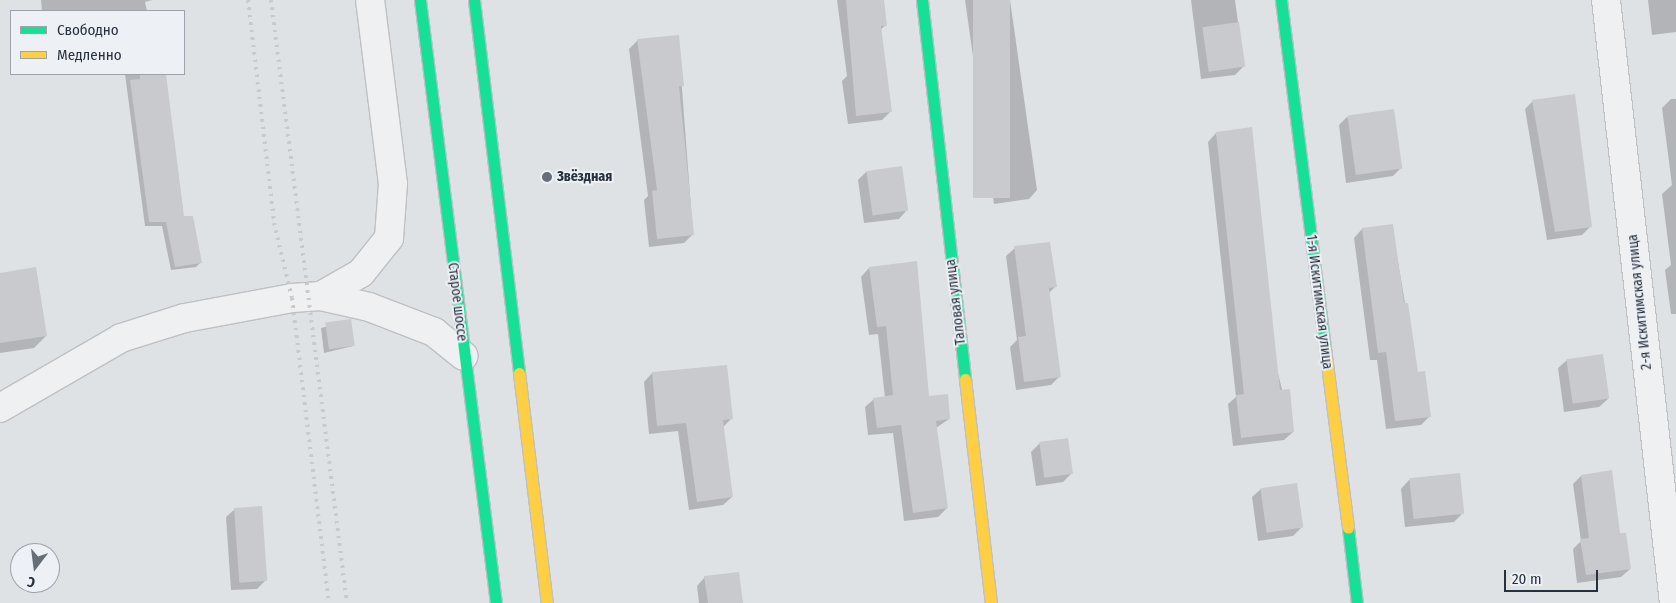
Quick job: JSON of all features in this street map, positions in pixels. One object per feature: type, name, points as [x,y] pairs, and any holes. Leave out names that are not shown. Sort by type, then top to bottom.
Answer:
[{"type":"main road","name":"Старое шоссе","points":[[420,0],[496,603]]},
{"type":"main road","points":[[474,0],[547,603]]},
{"type":"main road","name":"Таловая улица","points":[[922,0],[991,603]]},
{"type":"main road","name":"1-я Искитимская улица","points":[[1281,0],[1357,603]]},
{"type":"street","points":[[0,408],[121,338],[185,318],[320,296],[361,273],[390,238],[393,184],[370,0]]},
{"type":"street","name":"2-я Искитимская улица","points":[[1606,0],[1674,603]]},
{"type":"street","points":[[320,296],[370,308],[434,332],[464,356]]},
{"type":"building","points":[[846,0],[884,0],[887,26],[881,26],[892,112],[856,116]]},
{"type":"building","points":[[973,0],[1010,0],[1010,198],[973,198]]},
{"type":"building","points":[[1239,22],[1245,67],[1209,72],[1202,27]]},
{"type":"building","points":[[679,35],[684,86],[679,86],[694,235],[657,239],[652,191],[657,190],[637,39]]},
{"type":"building","points":[[140,75],[166,75],[184,216],[193,216],[202,263],[175,267],[166,222],[149,222],[130,80],[140,79]]},
{"type":"building","points":[[1575,94],[1592,227],[1555,232],[1532,100]]},
{"type":"building","points":[[1394,109],[1402,168],[1356,175],[1347,116]]},
{"type":"building","points":[[1252,127],[1280,390],[1290,389],[1294,432],[1241,438],[1236,395],[1244,394],[1216,132]]},
{"type":"building","points":[[902,166],[908,211],[873,216],[866,171]]},
{"type":"building","points":[[1393,224],[1404,303],[1408,303],[1418,372],[1425,371],[1431,417],[1395,421],[1386,352],[1378,353],[1362,228]]},
{"type":"building","points":[[1050,242],[1057,287],[1049,288],[1061,377],[1024,382],[1018,337],[1026,336],[1014,246]]},
{"type":"building","points":[[917,261],[929,396],[948,394],[950,419],[936,421],[948,508],[913,513],[901,425],[877,428],[873,398],[893,395],[886,326],[877,327],[869,267]]},
{"type":"building","points":[[36,267],[47,336],[0,343],[0,273]]},
{"type":"building","points":[[351,319],[355,346],[329,349],[325,323]]},
{"type":"building","points":[[1603,354],[1609,399],[1573,404],[1566,359]]},
{"type":"building","points":[[727,365],[733,419],[723,420],[733,497],[697,502],[686,423],[657,426],[652,372]]},
{"type":"building","points":[[1068,438],[1073,474],[1044,478],[1039,442]]},
{"type":"building","points":[[1612,470],[1620,533],[1626,533],[1631,569],[1586,575],[1580,539],[1589,538],[1581,475]]},
{"type":"building","points":[[1460,473],[1464,514],[1414,519],[1409,478]]},
{"type":"building","points":[[1297,483],[1303,528],[1267,533],[1260,488]]},
{"type":"building","points":[[262,506],[267,581],[239,583],[234,508]]},
{"type":"building","points":[[739,572],[743,603],[708,603],[704,576]]},
{"type":"railway","points":[[248,0],[274,223],[292,298],[329,603]]},
{"type":"railway","points":[[271,0],[347,603]]},
{"type":"traffic: fast","points":[[420,0],[496,603]]},
{"type":"traffic: fast","points":[[474,0],[519,373]]},
{"type":"traffic: fast","points":[[922,0],[965,379]]},
{"type":"traffic: fast","points":[[1281,0],[1325,348]]},
{"type":"traffic: fast","points":[[1348,528],[1357,603]]},
{"type":"traffic: slow","points":[[1325,348],[1348,528]]},
{"type":"traffic: slow","points":[[519,373],[547,603]]},
{"type":"traffic: slow","points":[[965,379],[991,603]]},
{"type":"place","name":"Звёздная","points":[[547,177]]}]
